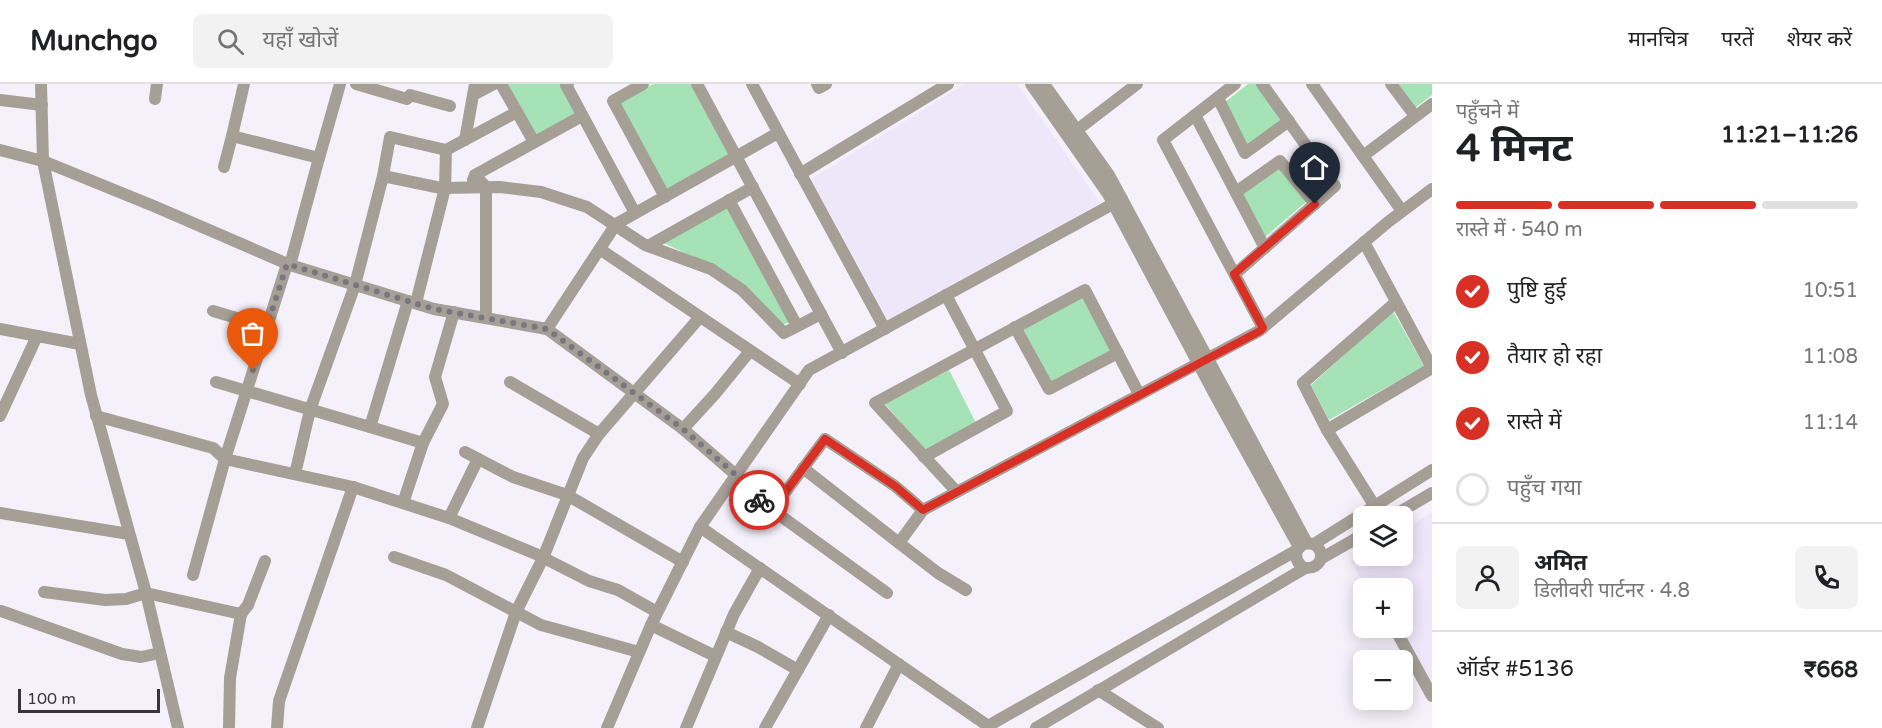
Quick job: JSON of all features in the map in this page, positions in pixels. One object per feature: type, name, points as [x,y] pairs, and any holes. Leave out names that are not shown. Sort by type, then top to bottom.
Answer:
[{"type":"street","points":[[41,84],[43,161],[80,344],[96,416],[146,593],[178,728]]},
{"type":"street","points":[[155,99],[158,84]]},
{"type":"street","points":[[224,167],[244,84]]},
{"type":"street","points":[[193,575],[225,459],[288,265],[340,84]]},
{"type":"street","points":[[356,84],[407,99],[411,95],[450,106]]},
{"type":"street","points":[[465,140],[474,90],[494,84]]},
{"type":"street","points":[[501,84],[534,142]]},
{"type":"street","points":[[566,84],[635,213]]},
{"type":"street","points":[[643,84],[613,101],[665,197]]},
{"type":"street","points":[[697,84],[842,353]]},
{"type":"street","points":[[752,84],[885,329]]},
{"type":"street","points":[[817,84],[819,88],[826,84]]},
{"type":"street","points":[[1032,84],[1118,201],[1305,546],[1320,549],[1322,558]]},
{"type":"street","points":[[1044,84],[1109,175],[1118,201]]},
{"type":"street","points":[[1077,130],[1137,84]]},
{"type":"street","points":[[1235,84],[1163,140],[1263,328]]},
{"type":"street","points":[[1234,274],[1335,186],[1262,84]]},
{"type":"street","points":[[1312,84],[1402,211]]},
{"type":"street","points":[[1391,84],[1415,116]]},
{"type":"street","points":[[800,174],[945,85]]},
{"type":"street","points":[[1218,98],[1245,153],[1288,121]]},
{"type":"street","points":[[0,100],[42,105]]},
{"type":"street","points":[[1363,156],[1432,104]]},
{"type":"street","points":[[295,474],[310,410],[356,285],[383,176],[390,137],[446,150],[517,112]]},
{"type":"street","points":[[1196,115],[1265,248]]},
{"type":"street","points":[[383,176],[445,188],[473,181],[534,142],[582,116]]},
{"type":"street","points":[[547,329],[616,224],[778,133]]},
{"type":"street","points":[[232,136],[319,158]]},
{"type":"street","points":[[0,150],[43,161],[288,265],[412,302],[547,329],[683,429],[772,510],[887,592]]},
{"type":"street","points":[[370,427],[412,302],[445,188],[446,150]]},
{"type":"street","points":[[1236,192],[1280,161],[1315,204]]},
{"type":"street","points":[[473,181],[486,187],[541,192],[587,207],[648,246],[711,269],[742,290],[784,333],[821,314]]},
{"type":"street","points":[[486,187],[486,318]]},
{"type":"street","points":[[648,246],[753,187]]},
{"type":"street","points":[[899,543],[923,510],[1263,328],[1364,242],[1432,189]]},
{"type":"street","points":[[729,200],[797,326]]},
{"type":"street","points":[[607,728],[657,612],[700,527],[809,370],[1118,201]]},
{"type":"street","points":[[1327,430],[1432,368],[1364,242]]},
{"type":"street","points":[[601,250],[800,384]]},
{"type":"street","points":[[956,491],[875,403],[1085,290],[1139,394]]},
{"type":"street","points":[[924,456],[1007,411],[946,295]]},
{"type":"street","points":[[1374,505],[1327,430],[1303,382],[1396,302]]},
{"type":"street","points":[[213,310],[267,327]]},
{"type":"street","points":[[403,503],[423,443],[443,404],[435,377],[454,312]]},
{"type":"street","points":[[477,728],[516,612],[543,558],[583,458],[599,434],[700,317]]},
{"type":"street","points":[[1015,327],[1049,389],[1118,353]]},
{"type":"street","points":[[0,329],[80,344]]},
{"type":"street","points":[[0,416],[37,336]]},
{"type":"street","points":[[683,429],[716,394],[750,351]]},
{"type":"street","points":[[216,382],[423,443]]},
{"type":"street","points":[[510,382],[599,434]]},
{"type":"street","points":[[96,416],[213,448],[225,459],[353,487],[449,518],[588,580],[618,590],[657,612]]},
{"type":"street","points":[[772,510],[825,439],[895,486],[923,510]]},
{"type":"street","points":[[465,452],[513,477],[567,495],[683,562]]},
{"type":"street","points":[[449,518],[478,459]]},
{"type":"street","points":[[803,468],[938,573],[966,590]]},
{"type":"street","points":[[700,527],[990,727],[1305,546],[1432,470]]},
{"type":"street","points":[[277,728],[279,700],[353,487]]},
{"type":"street","points":[[1410,506],[1432,493]]},
{"type":"street","points":[[0,513],[129,534]]},
{"type":"street","points":[[1036,728],[1305,568],[1317,565],[1322,558],[1353,540]]},
{"type":"street","points":[[1305,546],[1296,558],[1305,568]]},
{"type":"street","points":[[394,557],[446,575],[541,625],[639,652]]},
{"type":"street","points":[[229,728],[230,678],[241,614],[248,605],[265,561]]},
{"type":"street","points":[[686,728],[726,632],[760,568]]},
{"type":"street","points":[[44,592],[105,600],[126,599],[146,593],[241,614]]},
{"type":"street","points":[[0,612],[122,654],[141,657],[160,652]]},
{"type":"street","points":[[765,728],[829,615]]},
{"type":"street","points":[[651,625],[715,656]]},
{"type":"street","points":[[726,632],[758,646],[798,670]]},
{"type":"street","points":[[1400,638],[1432,696]]},
{"type":"street","points":[[866,728],[899,664]]},
{"type":"street","points":[[1098,690],[1156,727]]},
{"type":"shaded area","points":[[965,84],[1017,84],[1100,203],[888,320],[811,179]]},
{"type":"shaded area","points":[[1432,512],[1432,702],[1413,670],[1413,650],[1401,650],[1394,638],[1413,638],[1413,578],[1360,578],[1353,566],[1413,566],[1413,524]]},
{"type":"green space","points":[[506,84],[561,84],[577,114],[535,137]]},
{"type":"green space","points":[[653,84],[691,84],[730,155],[667,189],[619,103]]},
{"type":"green space","points":[[1248,84],[1257,84],[1283,120],[1247,147],[1224,103]]},
{"type":"green space","points":[[1398,84],[1432,84],[1432,95],[1415,108]]},
{"type":"green space","points":[[1279,167],[1306,202],[1264,238],[1242,194]]},
{"type":"green space","points":[[727,207],[790,322],[782,325],[734,277],[662,242]]},
{"type":"green space","points":[[1083,297],[1112,351],[1052,383],[1023,329]]},
{"type":"green space","points":[[1393,311],[1424,366],[1329,420],[1311,385]]},
{"type":"green space","points":[[949,370],[976,423],[925,450],[885,404]]},
{"type":"way so far","points":[[253,370],[287,264],[434,309],[547,329],[683,429],[736,475],[759,500]]},
{"type":"route","points":[[759,500],[772,510],[825,439],[895,486],[923,510],[1260,331],[1263,328],[1234,274],[1315,204]]}]
